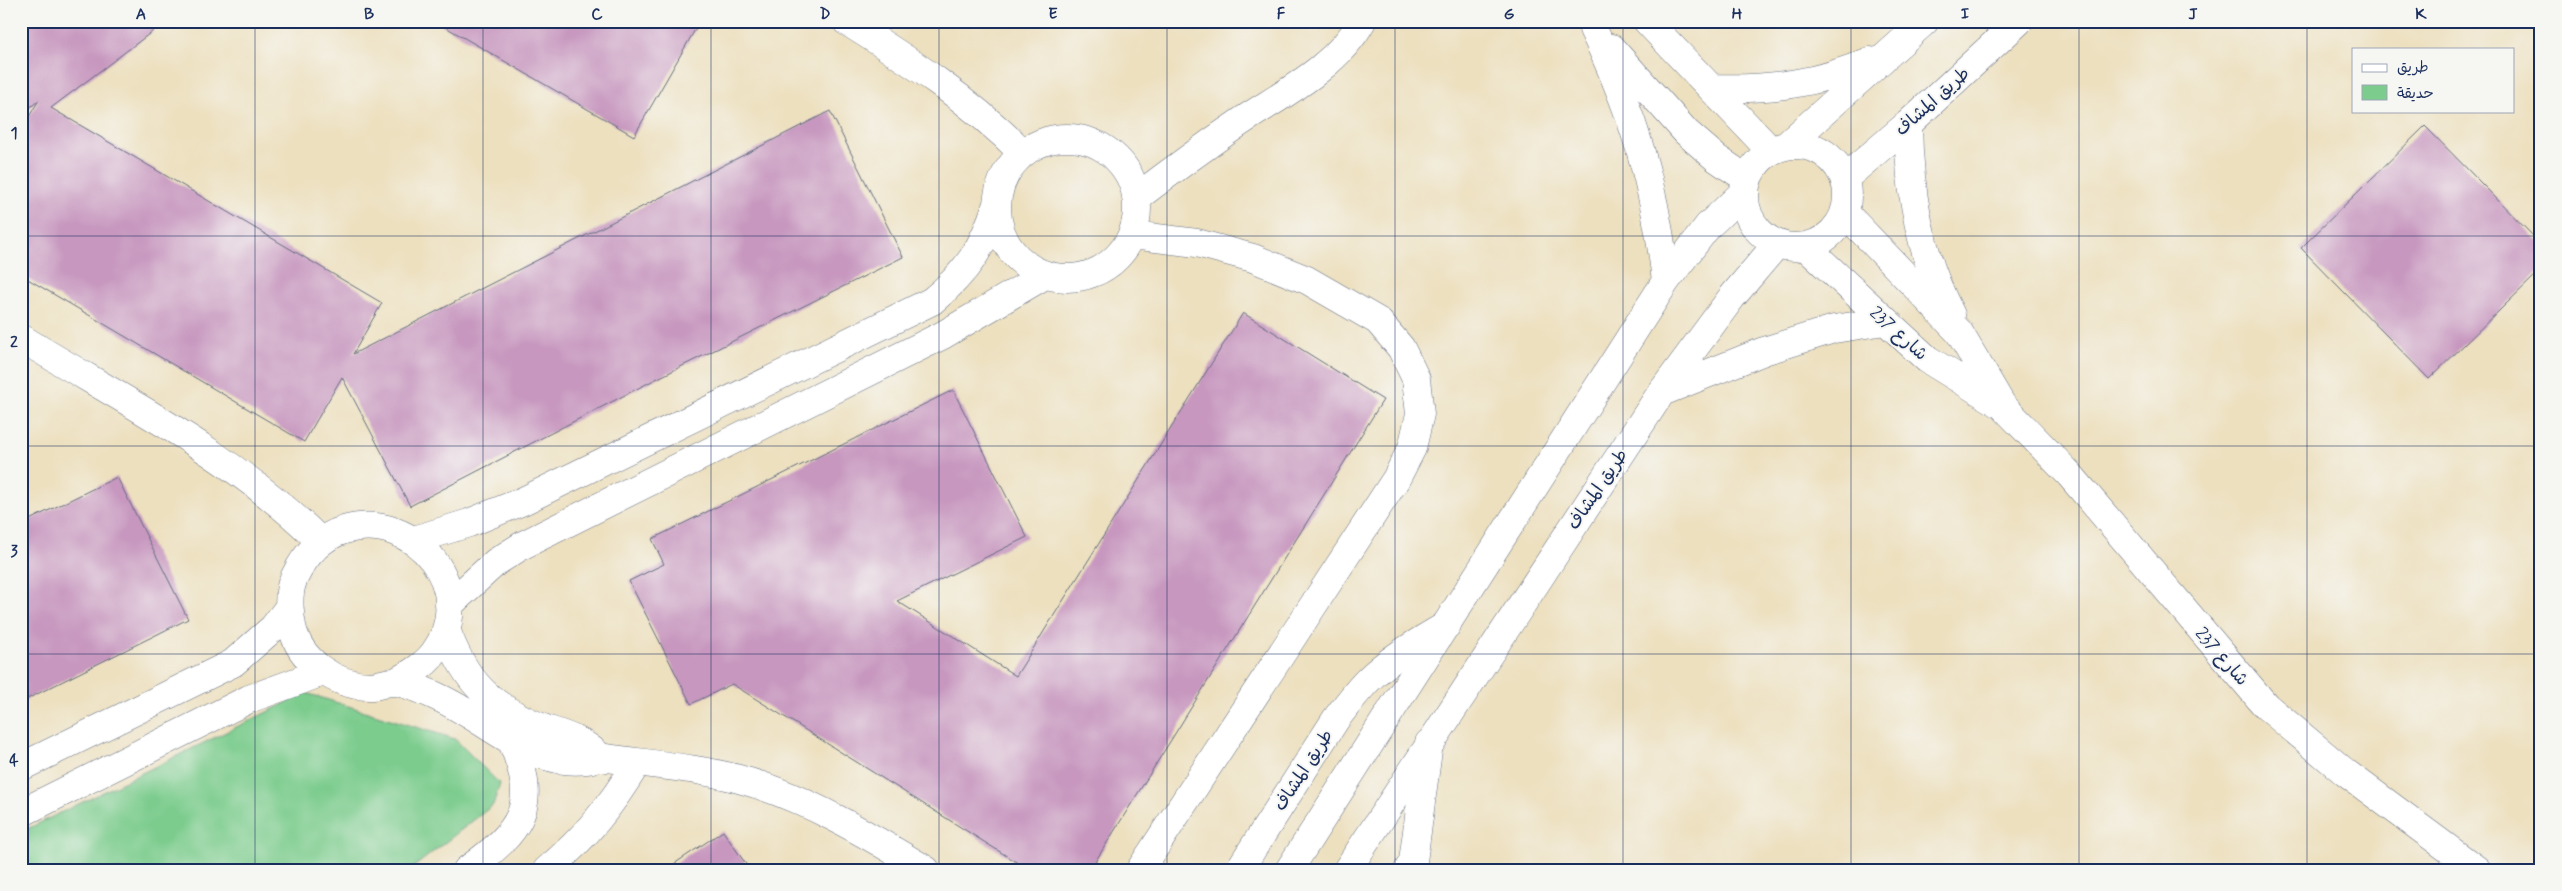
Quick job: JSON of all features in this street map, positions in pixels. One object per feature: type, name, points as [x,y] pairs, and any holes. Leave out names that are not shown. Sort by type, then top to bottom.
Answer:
[{"type":"street","points":[[846,21],[948,86],[993,124],[1023,153]]},
{"type":"street","points":[[1136,198],[1205,146],[1299,84],[1354,37],[1362,21]]},
{"type":"street","points":[[1647,21],[1711,88],[1779,148],[1804,145],[1822,151],[1836,162],[1845,178],[1848,195],[1845,212],[1830,235],[1806,247],[1791,248],[1777,244],[1765,237],[1749,217],[1746,185],[1761,158],[1779,148],[1925,21]]},
{"type":"street","name":"طريق المشاف","points":[[1845,178],[1908,124],[2018,21]]},
{"type":"street","points":[[1590,25],[1686,132],[1746,185]]},
{"type":"street","points":[[1590,25],[1629,110],[1642,152],[1653,194],[1666,281]]},
{"type":"street","points":[[1711,88],[1747,89],[1784,86],[1820,80],[1888,54]]},
{"type":"street","points":[[1908,124],[1909,168],[1914,210],[1937,285],[1959,332]]},
{"type":"street","points":[[414,540],[469,523],[523,502],[932,301],[955,282],[974,260],[988,234],[1001,184],[1010,167],[1023,153],[1039,144],[1057,139],[1075,138],[1092,143],[1108,152],[1121,164],[1131,180],[1136,198],[1137,216],[1132,235],[1124,250],[1112,263],[1096,272],[1062,279],[1045,275],[1029,267],[1009,247],[998,222],[997,204]]},
{"type":"street","name":"طريق المشاف","points":[[1288,870],[1666,281],[1708,226],[1746,185]]},
{"type":"street","name":"شارع 237","points":[[1845,212],[1959,332],[2002,405],[2070,475],[2266,706],[2346,773],[2477,870]]},
{"type":"street","points":[[1132,235],[1196,242],[1253,258],[1307,280],[1378,321],[1401,348],[1416,380],[1420,414],[1412,448],[1396,479],[1140,870]]},
{"type":"street","name":"طريق المشاف","points":[[1347,870],[1661,393],[1736,292],[1777,244]]},
{"type":"street","name":"شارع 237","points":[[1806,247],[1927,360],[2002,405]]},
{"type":"street","points":[[600,757],[580,741],[523,720],[490,700],[466,672],[447,617],[445,580],[433,558],[414,540],[392,529],[367,526],[343,530],[320,542],[303,560],[292,582],[289,607],[293,632],[305,654],[323,672],[346,683],[370,686],[395,682],[417,670],[435,652],[447,617],[496,562],[523,545],[942,335],[1045,275]]},
{"type":"street","points":[[1661,393],[1764,351],[1834,329],[1885,321]]},
{"type":"street","points":[[21,338],[243,474],[296,517],[320,542]]},
{"type":"street","points":[[21,767],[232,663],[273,628],[289,607]]},
{"type":"street","name":"طريق المشاف","points":[[1239,870],[1336,719],[1351,700],[1369,679],[1393,660],[1447,625]]},
{"type":"street","points":[[21,813],[249,698],[323,672]]},
{"type":"street","points":[[395,682],[443,700],[512,742],[555,759],[585,762],[600,757],[739,779],[781,794],[892,849],[926,870]]},
{"type":"street","points":[[467,870],[508,838],[520,817],[526,793],[523,768],[512,742]]},
{"type":"street","name":"طريق المشاف","points":[[1408,870],[1413,861],[1429,743]]},
{"type":"street","points":[[548,870],[589,832],[616,797],[636,762]]},
{"type":"green space","points":[[306,693],[455,739],[500,784],[493,805],[410,870],[21,870],[21,832]]},
{"type":"building","points":[[21,21],[146,21],[153,31],[51,108],[382,303],[353,354],[830,111],[903,257],[654,380],[410,506],[342,377],[304,442],[21,275],[21,130],[39,100],[21,115]]},
{"type":"building","points":[[435,21],[700,21],[634,136]]},
{"type":"building","points":[[2425,126],[2541,244],[2541,270],[2429,379],[2301,248]]},
{"type":"building","points":[[1243,313],[1383,400],[1090,870],[1029,870],[732,684],[691,704],[629,581],[664,564],[652,539],[953,390],[1027,537],[897,601],[1016,676]]},
{"type":"building","points":[[117,477],[188,619],[21,702],[21,524]]},
{"type":"building","points":[[723,831],[750,870],[665,870]]}]
